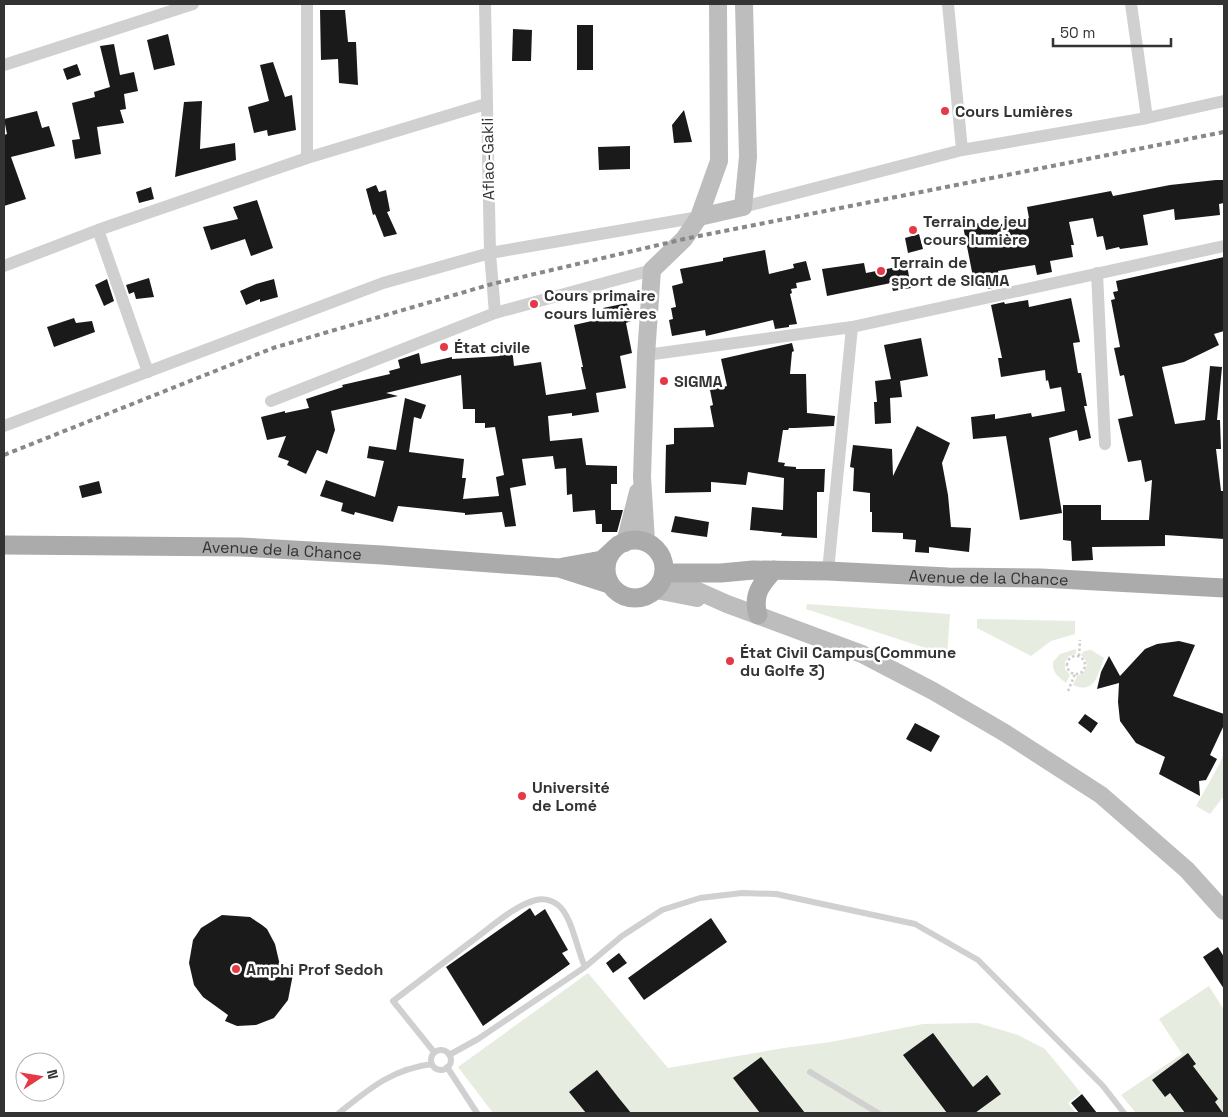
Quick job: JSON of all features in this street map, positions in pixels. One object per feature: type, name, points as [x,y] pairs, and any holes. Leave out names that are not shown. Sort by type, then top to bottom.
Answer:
[{"type":"main road","points":[[636,540],[646,541],[653,546],[661,574],[645,598],[631,599],[618,594],[609,584],[606,563],[618,547],[636,540]]},
{"type":"main road","name":"Avenue de la Chance","points":[[4,545],[241,547],[382,555],[560,568],[609,584]]},
{"type":"main road","name":"Avenue de la Chance","points":[[560,568],[602,560],[618,547]]},
{"type":"main road","name":"Avenue de la Chance","points":[[661,574],[721,573],[753,570],[828,571],[948,577],[1041,578],[1224,588]]},
{"type":"main road","points":[[758,615],[756,594],[761,584],[774,570]]},
{"type":"street","points":[[4,65],[193,4]]},
{"type":"street","points":[[307,4],[307,158]]},
{"type":"street","name":"Aflao-Gakli","points":[[485,4],[490,253],[495,313]]},
{"type":"street","points":[[271,401],[495,313],[652,270],[684,239],[699,217],[718,161],[718,4]]},
{"type":"street","points":[[743,207],[748,156],[744,4]]},
{"type":"street","points":[[948,4],[962,150]]},
{"type":"street","points":[[1132,4],[1147,118]]},
{"type":"street","points":[[4,426],[383,283],[490,253],[699,217],[962,150],[1147,118],[1224,101]]},
{"type":"street","points":[[4,266],[98,230],[307,158],[486,104]]},
{"type":"street","points":[[98,230],[148,372]]},
{"type":"street","points":[[646,355],[852,327],[1224,246]]},
{"type":"street","points":[[646,541],[642,477],[646,355],[652,270]]},
{"type":"street","points":[[1097,273],[1105,444]]},
{"type":"street","points":[[828,571],[852,327]]},
{"type":"street","points":[[618,547],[642,477]]},
{"type":"street","points":[[661,574],[727,604],[862,654],[933,691],[1005,733],[1101,795],[1187,870],[1224,911]]},
{"type":"lane","points":[[449,1055],[478,1039],[585,967],[622,936],[662,910],[700,898],[742,893],[776,894],[915,924],[978,960],[1103,1086],[1124,1113]]},
{"type":"lane","points":[[434,1052],[393,1001],[521,906],[536,900],[547,899],[563,909],[585,967]]},
{"type":"lane","points":[[434,1052],[442,1050],[449,1055]]},
{"type":"lane","points":[[432,1064],[434,1052]]},
{"type":"lane","points":[[447,1067],[450,1059],[449,1055]]},
{"type":"lane","points":[[339,1113],[373,1086],[415,1066],[432,1064],[439,1069],[447,1067]]},
{"type":"lane","points":[[447,1067],[476,1113]]},
{"type":"lane","points":[[810,1072],[878,1113]]},
{"type":"path","points":[[1079,656],[1080,640]]},
{"type":"path","points":[[1072,656],[1079,656],[1084,661],[1084,667],[1081,672],[1075,674],[1069,671],[1067,664],[1072,656]]},
{"type":"path","points":[[1068,691],[1075,674]]},
{"type":"shaded area","points":[[807,604],[950,614],[947,655],[806,609]]},
{"type":"shaded area","points":[[977,619],[1075,621],[1075,634],[1051,641],[1031,656],[977,628]]},
{"type":"shaded area","points":[[1076,649],[1076,654],[1069,656],[1065,662],[1065,669],[1070,675],[1066,683],[1055,672],[1053,662],[1060,654]]},
{"type":"shaded area","points":[[1091,650],[1104,658],[1097,676],[1091,685],[1086,687],[1073,685],[1077,676],[1084,672],[1087,664],[1081,655],[1084,651]]},
{"type":"shaded area","points":[[1224,752],[1224,796],[1210,814],[1196,806],[1220,763]]},
{"type":"shaded area","points":[[588,973],[668,1068],[831,1042],[923,1024],[978,1023],[1018,1035],[1045,1049],[1081,1093],[1068,1103],[1076,1113],[493,1113],[458,1067]]},
{"type":"shaded area","points":[[1209,986],[1224,1010],[1224,1113],[1136,1113],[1121,1095],[1182,1054],[1159,1019]]},
{"type":"building","points":[[320,10],[345,10],[348,42],[356,42],[358,85],[339,83],[338,59],[321,60]]},
{"type":"building","points":[[577,25],[593,25],[593,70],[577,70]]},
{"type":"building","points":[[513,29],[532,30],[531,61],[512,61]]},
{"type":"building","points":[[168,34],[175,65],[154,70],[147,40]]},
{"type":"building","points":[[114,44],[120,75],[134,72],[138,91],[124,94],[126,109],[120,110],[124,123],[97,127],[101,154],[75,159],[72,140],[80,139],[72,103],[95,97],[94,92],[110,87],[100,46]]},
{"type":"building","points":[[273,62],[285,97],[292,95],[296,130],[268,136],[267,130],[254,133],[248,107],[269,101],[260,65]]},
{"type":"building","points":[[77,64],[81,75],[67,80],[63,69]]},
{"type":"building","points":[[202,101],[200,149],[235,143],[236,160],[175,177],[184,102]]},
{"type":"building","points":[[684,110],[692,142],[674,143],[672,125]]},
{"type":"building","points":[[37,111],[42,128],[49,126],[55,146],[11,157],[26,199],[4,206],[4,135],[7,134],[4,119]]},
{"type":"building","points":[[630,146],[630,169],[599,170],[598,147]]},
{"type":"building","points":[[1224,180],[1224,203],[1219,204],[1220,215],[1175,220],[1174,209],[1143,215],[1148,245],[1106,250],[1103,236],[1097,237],[1093,218],[1069,222],[1074,245],[1071,245],[1073,257],[1050,261],[1052,272],[1037,275],[1035,265],[998,271],[1001,286],[988,289],[987,285],[975,287],[963,226],[1000,219],[1001,224],[1029,218],[1027,207],[1111,191],[1113,196],[1170,185]]},
{"type":"building","points":[[376,185],[379,192],[386,190],[390,211],[387,212],[397,234],[384,237],[375,214],[373,215],[366,189]]},
{"type":"building","points":[[151,187],[154,199],[139,203],[136,192]]},
{"type":"building","points":[[257,200],[273,248],[251,256],[245,239],[211,250],[203,227],[238,219],[233,207]]},
{"type":"building","points":[[919,234],[923,249],[908,253],[905,238]]},
{"type":"building","points":[[765,250],[769,274],[794,268],[793,264],[806,261],[811,280],[796,283],[797,288],[791,289],[792,293],[790,294],[797,324],[775,329],[773,320],[706,336],[705,330],[672,336],[669,320],[673,319],[671,308],[676,307],[672,286],[683,283],[680,269],[723,261],[723,258]]},
{"type":"building","points":[[1224,257],[1224,331],[1214,334],[1219,345],[1184,362],[1162,367],[1175,424],[1205,420],[1210,366],[1222,367],[1217,420],[1220,420],[1221,449],[1216,449],[1221,491],[1224,491],[1224,539],[1165,535],[1165,546],[1092,547],[1093,560],[1072,561],[1071,541],[1063,540],[1063,505],[1101,505],[1101,520],[1149,520],[1152,480],[1145,482],[1141,460],[1128,462],[1118,419],[1133,416],[1124,375],[1120,376],[1114,348],[1120,347],[1111,300],[1115,299],[1113,292],[1118,291],[1116,281]]},
{"type":"building","points":[[864,263],[866,273],[907,265],[911,288],[893,291],[891,283],[827,296],[822,269]]},
{"type":"building","points":[[149,278],[154,297],[136,299],[134,292],[129,294],[126,285]]},
{"type":"building","points":[[107,279],[114,301],[104,306],[95,285]]},
{"type":"building","points":[[274,279],[278,297],[260,302],[260,299],[246,305],[240,291]]},
{"type":"building","points":[[1071,298],[1080,342],[1073,343],[1078,373],[1081,373],[1087,406],[1084,406],[1091,438],[1079,441],[1077,430],[1049,438],[1062,513],[1020,520],[1006,436],[973,439],[971,417],[995,414],[995,419],[1031,413],[1032,417],[1065,411],[1061,387],[1050,389],[1048,380],[1046,381],[1045,370],[1001,377],[998,358],[1002,358],[991,305],[1028,300],[1029,307]]},
{"type":"building","points":[[627,303],[631,321],[626,323],[632,353],[620,356],[626,388],[596,393],[599,412],[572,416],[572,413],[548,416],[550,441],[582,438],[586,465],[617,466],[617,484],[611,484],[611,510],[623,510],[617,532],[602,532],[602,524],[596,524],[595,510],[573,512],[572,494],[567,495],[566,468],[555,469],[553,456],[522,459],[526,485],[510,488],[516,526],[505,527],[502,512],[465,515],[465,513],[398,506],[393,522],[355,512],[354,515],[341,511],[343,503],[320,496],[326,480],[375,497],[384,461],[367,458],[369,446],[396,450],[405,398],[426,405],[421,419],[414,417],[409,452],[464,459],[462,478],[466,478],[463,499],[499,496],[496,477],[504,475],[495,427],[485,428],[485,423],[475,423],[475,409],[463,409],[461,375],[386,393],[398,396],[331,411],[335,430],[327,454],[317,450],[306,474],[287,465],[289,461],[278,457],[286,436],[267,440],[261,417],[309,408],[306,399],[343,387],[342,385],[390,374],[389,371],[400,368],[398,360],[419,353],[421,364],[452,357],[452,359],[500,356],[499,350],[512,348],[514,366],[541,362],[546,395],[586,389],[574,325],[605,318],[603,308]]},
{"type":"building","points":[[74,318],[76,323],[92,321],[95,332],[54,347],[47,327]]},
{"type":"building","points":[[921,338],[928,376],[900,381],[902,397],[890,398],[891,423],[875,424],[874,402],[877,402],[875,381],[891,379],[884,345]]},
{"type":"building","points":[[792,343],[794,351],[792,352],[790,374],[806,374],[807,413],[835,416],[834,426],[789,428],[788,430],[783,430],[778,462],[785,463],[784,466],[796,467],[796,469],[825,469],[824,492],[817,492],[817,538],[781,536],[782,533],[750,530],[752,507],[783,510],[784,478],[748,472],[746,485],[711,482],[711,492],[665,493],[666,445],[674,444],[674,428],[714,427],[710,406],[713,405],[710,390],[727,386],[721,359]]},
{"type":"building","points":[[917,426],[950,443],[942,463],[951,527],[971,528],[969,552],[929,547],[929,553],[915,552],[916,540],[903,539],[903,533],[872,532],[870,493],[853,491],[854,468],[850,467],[853,445],[892,449],[893,476]]},
{"type":"building","points":[[99,481],[102,493],[82,498],[79,486]]},
{"type":"building","points":[[675,516],[709,522],[707,537],[671,532]]},
{"type":"building","points":[[1179,641],[1195,645],[1173,696],[1224,714],[1224,725],[1210,755],[1217,759],[1206,780],[1199,781],[1200,796],[1159,774],[1165,757],[1136,743],[1120,721],[1119,683],[1097,689],[1101,672],[1109,656],[1120,676],[1145,649],[1157,644]]},
{"type":"building","points":[[1085,714],[1098,723],[1091,733],[1078,723]]},
{"type":"building","points":[[915,723],[940,736],[931,752],[906,739]]},
{"type":"building","points":[[530,908],[535,916],[545,909],[568,950],[562,953],[570,964],[483,1026],[446,967]]},
{"type":"building","name":"Amphi Prof Sedoh","points":[[222,915],[250,917],[267,929],[275,944],[282,974],[293,974],[288,1000],[274,1018],[256,1025],[237,1026],[225,1021],[228,1015],[203,997],[194,985],[189,963],[193,940],[201,928]]},
{"type":"building","points":[[711,918],[727,942],[644,1000],[628,978]]},
{"type":"building","points":[[1218,947],[1224,957],[1224,989],[1203,957]]},
{"type":"building","points":[[619,953],[627,963],[613,973],[606,963]]},
{"type":"building","points":[[933,1033],[973,1087],[987,1075],[1001,1094],[975,1113],[947,1113],[903,1055]]},
{"type":"building","points":[[1188,1053],[1196,1064],[1193,1066],[1218,1099],[1215,1102],[1223,1113],[1185,1113],[1170,1093],[1165,1097],[1152,1080]]},
{"type":"building","points":[[761,1057],[805,1113],[760,1113],[733,1078]]},
{"type":"building","points":[[597,1070],[631,1113],[586,1113],[569,1092]]},
{"type":"building","points":[[1082,1094],[1097,1113],[1079,1113],[1071,1103]]},
{"type":"railway","points":[[4,455],[273,348],[492,284],[684,239],[1224,132]]},
{"type":"place","name":"Cours Lumières","points":[[945,111]]},
{"type":"place","name":"Terrain de jeu cours lumière","points":[[913,230]]},
{"type":"place","name":"Terrain de sport de SIGMA","points":[[881,271]]},
{"type":"place","name":"Cours primaire cours lumières","points":[[534,304]]},
{"type":"place","name":"État civile","points":[[444,347]]},
{"type":"place","name":"SIGMA","points":[[664,381]]},
{"type":"place","name":"État Civil Campus(Commune du Golfe 3)","points":[[730,661]]},
{"type":"place","name":"Université de Lomé","points":[[522,796]]},
{"type":"place","name":"Amphi Prof Sedoh","points":[[236,969]]}]
